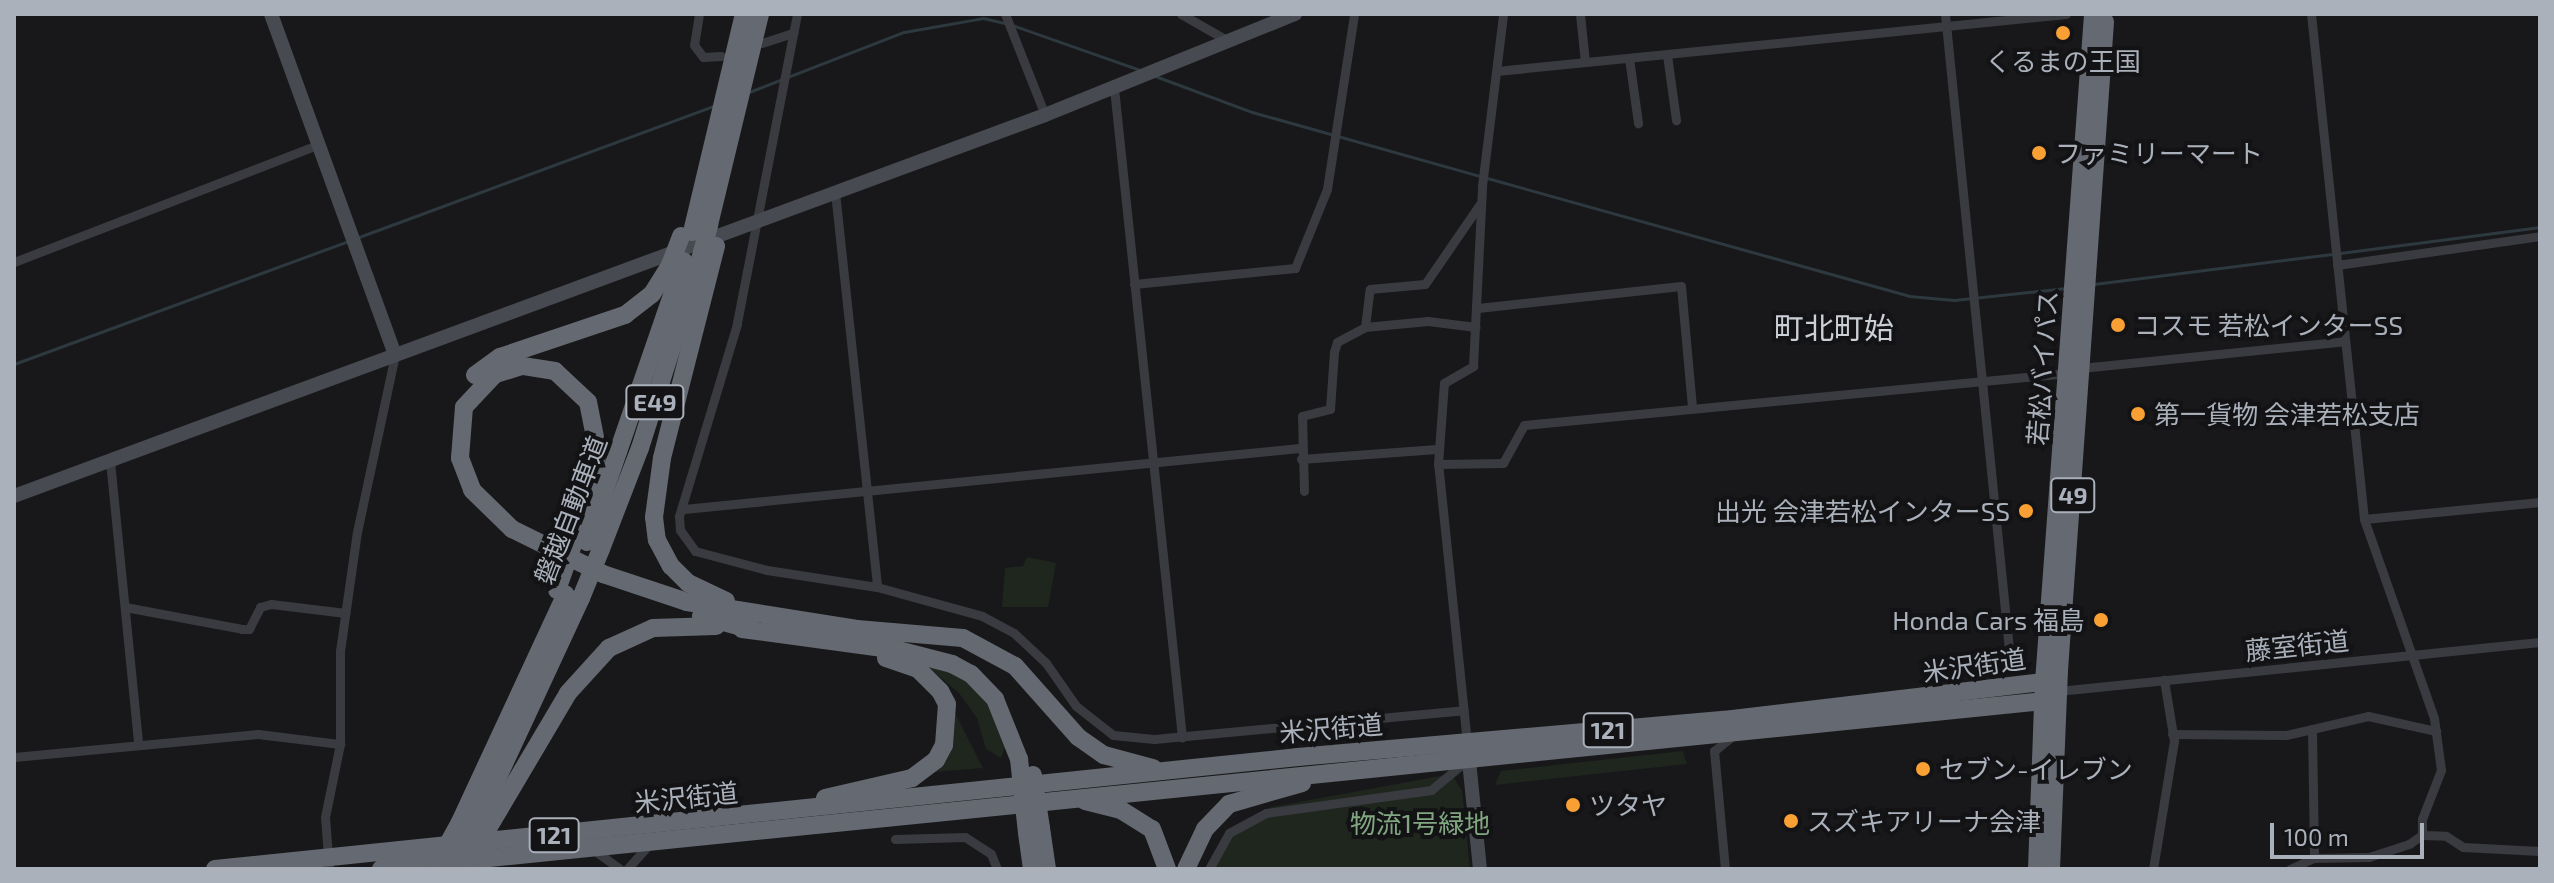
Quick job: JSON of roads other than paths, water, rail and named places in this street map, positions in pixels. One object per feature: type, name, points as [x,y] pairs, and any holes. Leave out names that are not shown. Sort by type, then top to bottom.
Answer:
[{"type":"highway","points":[[744,14],[742,52],[745,81],[719,157],[701,229],[709,249],[657,483],[657,540],[688,583],[757,622]]},
{"type":"highway","points":[[760,14],[742,52],[701,229],[652,294],[625,315],[508,354],[475,375],[450,418],[452,467],[465,496],[484,518],[559,566],[636,596],[931,655],[971,674],[1001,708],[1024,758],[1034,830],[1047,869]]},
{"type":"highway","name":"若松バイパス","points":[[2037,869],[2048,691],[2075,371],[2093,14]]},
{"type":"highway","name":"若松バイパス","points":[[2080,289],[2105,14]]},
{"type":"highway","name":"磐越自動車道","points":[[588,542],[640,448],[709,249]]},
{"type":"highway","name":"磐越自動車道","points":[[452,869],[477,821],[588,542],[677,263]]},
{"type":"highway","points":[[568,594],[588,542],[598,452],[588,402],[555,371],[522,366],[495,374],[464,407],[459,440],[469,483],[495,516],[562,557],[643,590],[757,622]]},
{"type":"highway","name":"磐越自動車道","points":[[434,869],[477,821],[518,703],[568,594]]},
{"type":"highway","points":[[464,869],[477,821],[568,693],[609,648],[638,632],[670,625],[757,622]]},
{"type":"highway","points":[[855,638],[931,632],[986,647],[1015,666],[1078,737],[1104,755],[1172,772]]},
{"type":"highway","points":[[689,822],[891,785],[920,774],[936,760],[949,725],[940,691],[918,669],[855,638]]},
{"type":"highway","name":"若松バイパス","points":[[2048,691],[2051,869]]},
{"type":"highway","name":"米沢街道","points":[[215,869],[328,863],[1172,772],[1782,727],[2048,691]]},
{"type":"highway","name":"米沢街道","points":[[381,869],[1407,765],[1468,751],[1724,720],[2048,691]]},
{"type":"highway","points":[[1186,869],[1205,829],[1229,804],[1295,785],[1407,765]]},
{"type":"highway","points":[[1058,799],[1092,801],[1141,821],[1160,839],[1167,869]]},
{"type":"highway","points":[[1032,869],[1034,830]]},
{"type":"street","points":[[271,14],[395,355],[357,532],[345,613],[340,744],[325,817],[328,863]]},
{"type":"street","points":[[699,14],[694,45],[703,57],[742,52],[793,33]]},
{"type":"street","points":[[797,14],[737,324],[680,530],[705,557],[877,587],[955,606],[1014,633],[1046,663],[1076,706],[1113,735],[1182,737],[1464,710]]},
{"type":"street","points":[[1181,14],[1230,42]]},
{"type":"street","points":[[14,496],[1045,115],[1295,14]]},
{"type":"street","points":[[1134,284],[1295,268],[1327,189],[1354,14]]},
{"type":"street","points":[[1480,869],[1437,449],[1444,383],[1473,366],[1482,186],[1503,14]]},
{"type":"street","points":[[1580,14],[1585,62]]},
{"type":"street","points":[[1945,14],[2010,659]]},
{"type":"street","points":[[1497,71],[2066,14]]},
{"type":"street","points":[[2311,14],[2364,519],[2436,731],[2441,770],[2422,819],[2422,835]]},
{"type":"street","points":[[1006,15],[1045,115]]},
{"type":"street","points":[[1667,55],[1676,120]]},
{"type":"street","points":[[1629,58],[1638,123]]},
{"type":"street","points":[[1114,88],[1182,737]]},
{"type":"street","points":[[14,262],[320,144]]},
{"type":"street","points":[[835,192],[877,587]]},
{"type":"street","points":[[1365,327],[1370,289],[1425,284],[1481,203]]},
{"type":"street","points":[[2337,262],[2540,236]]},
{"type":"street","points":[[1478,308],[1681,286],[1692,407]]},
{"type":"street","points":[[1304,491],[1299,448],[1302,416],[1330,409],[1337,342],[1365,327],[1428,321],[1476,327]]},
{"type":"street","points":[[1438,464],[1503,463],[1524,425],[2345,341]]},
{"type":"street","points":[[684,509],[1299,448]]},
{"type":"street","points":[[1301,459],[1437,449]]},
{"type":"street","points":[[110,461],[138,744]]},
{"type":"street","points":[[2364,519],[2540,502]]},
{"type":"street","points":[[125,607],[242,629],[249,629],[260,607],[271,604],[345,613]]},
{"type":"street","name":"藤室街道","points":[[2048,691],[2540,642]]},
{"type":"street","points":[[2153,869],[2172,734],[2164,680]]},
{"type":"street","points":[[2172,734],[2246,736],[2312,729],[2368,716],[2436,731]]},
{"type":"street","points":[[1725,869],[1714,761],[1721,741],[1782,727]]},
{"type":"street","points":[[2312,729],[2314,858]]},
{"type":"street","points":[[14,757],[258,734],[340,744]]},
{"type":"street","points":[[1679,737],[1702,745],[1714,761]]},
{"type":"street","points":[[1209,869],[1229,833],[1266,813],[1431,790],[1468,751]]},
{"type":"street","points":[[2290,869],[2314,858],[2369,857],[2422,835],[2446,836],[2463,847],[2540,851]]},
{"type":"street","points":[[895,839],[965,837],[991,854],[997,869]]},
{"type":"street","points":[[627,869],[638,851],[679,839]]},
{"type":"street","points":[[510,855],[523,860],[599,853],[620,869]]},
{"type":"waterway","points":[[749,92],[904,32],[983,18],[1004,23]]},
{"type":"waterway","points":[[1012,25],[1140,70]]},
{"type":"waterway","points":[[1155,76],[1252,112],[1480,176]]},
{"type":"waterway","points":[[359,237],[716,105]]},
{"type":"waterway","points":[[1487,178],[1909,296],[1954,300],[2066,288]]},
{"type":"waterway","points":[[2340,253],[2540,227]]},
{"type":"waterway","points":[[14,364],[348,241]]},
{"type":"waterway","points":[[2094,284],[2332,254]]},
{"type":"place","name":"くるまの王国","points":[[2063,33]]},
{"type":"place","name":"ファミリーマート","points":[[2039,153]]},
{"type":"place","name":"コスモ 若松インターSS","points":[[2118,325]]},
{"type":"place","name":"第一貨物 会津若松支店","points":[[2138,414]]},
{"type":"place","name":"出光 会津若松インターSS","points":[[2026,511]]},
{"type":"place","name":"Honda Cars 福島","points":[[2101,620]]},
{"type":"place","name":"セブン-イレブン","points":[[1923,769]]},
{"type":"place","name":"ツタヤ","points":[[1573,805]]},
{"type":"place","name":"スズキアリーナ会津","points":[[1791,821]]},
{"type":"district","name":"町北町始","points":[[1834,327]]},
{"type":"park label","name":"物流1号緑地","points":[[1420,823]]}]
